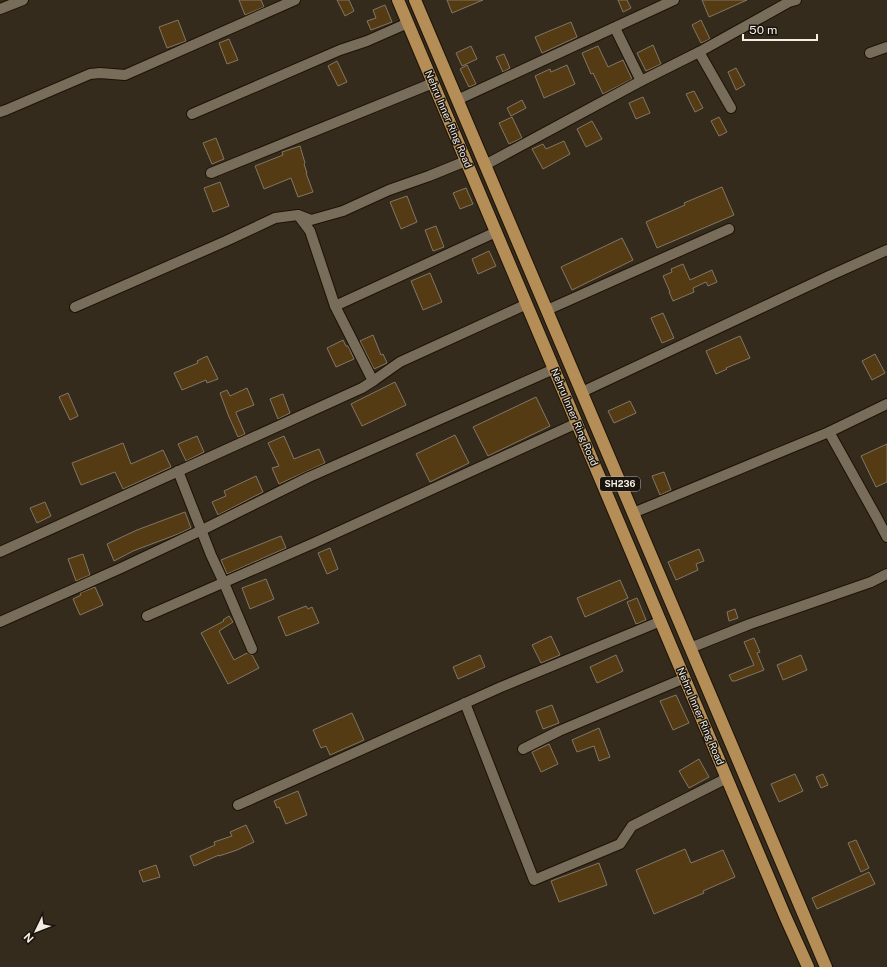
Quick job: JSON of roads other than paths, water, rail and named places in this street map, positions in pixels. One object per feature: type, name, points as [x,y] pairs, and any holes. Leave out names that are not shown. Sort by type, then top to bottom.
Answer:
[{"type":"main road","name":"Nehru Inner Ring Road","points":[[398,0],[782,909],[808,967]]},
{"type":"main road","name":"SH236","points":[[415,0],[826,967]]},
{"type":"street","points":[[0,9],[23,0]]},
{"type":"street","points":[[0,112],[90,74],[100,73],[125,75],[295,0]]},
{"type":"street","points":[[457,100],[674,0]]},
{"type":"street","points":[[485,165],[640,81],[699,52],[789,2],[796,0]]},
{"type":"street","points":[[192,114],[340,50],[408,23]]},
{"type":"street","points":[[615,28],[640,81]]},
{"type":"street","points":[[870,53],[887,47]]},
{"type":"street","points":[[699,52],[731,108]]},
{"type":"street","points":[[211,173],[433,83]]},
{"type":"street","points":[[75,307],[275,218],[298,215],[311,220],[343,211],[389,190],[466,161]]},
{"type":"street","points":[[298,215],[310,231],[335,306],[373,382]]},
{"type":"street","points":[[547,310],[729,229]]},
{"type":"street","points":[[335,306],[496,232]]},
{"type":"street","points":[[582,392],[887,250]]},
{"type":"street","points":[[0,552],[362,388],[373,382],[400,362],[527,304]]},
{"type":"street","points":[[0,622],[202,530],[309,477],[554,368]]},
{"type":"street","points":[[633,513],[829,432],[887,404]]},
{"type":"street","points":[[147,616],[314,543],[577,423]]},
{"type":"street","points":[[829,432],[887,537]]},
{"type":"street","points":[[178,471],[211,556],[252,649]]},
{"type":"street","points":[[877,518],[887,514]]},
{"type":"street","points":[[690,648],[750,624],[871,582],[887,574]]},
{"type":"street","points":[[238,805],[501,687],[661,621]]},
{"type":"street","points":[[523,749],[559,731],[685,678]]},
{"type":"street","points":[[465,703],[534,880],[620,844],[632,826],[727,778]]}]
